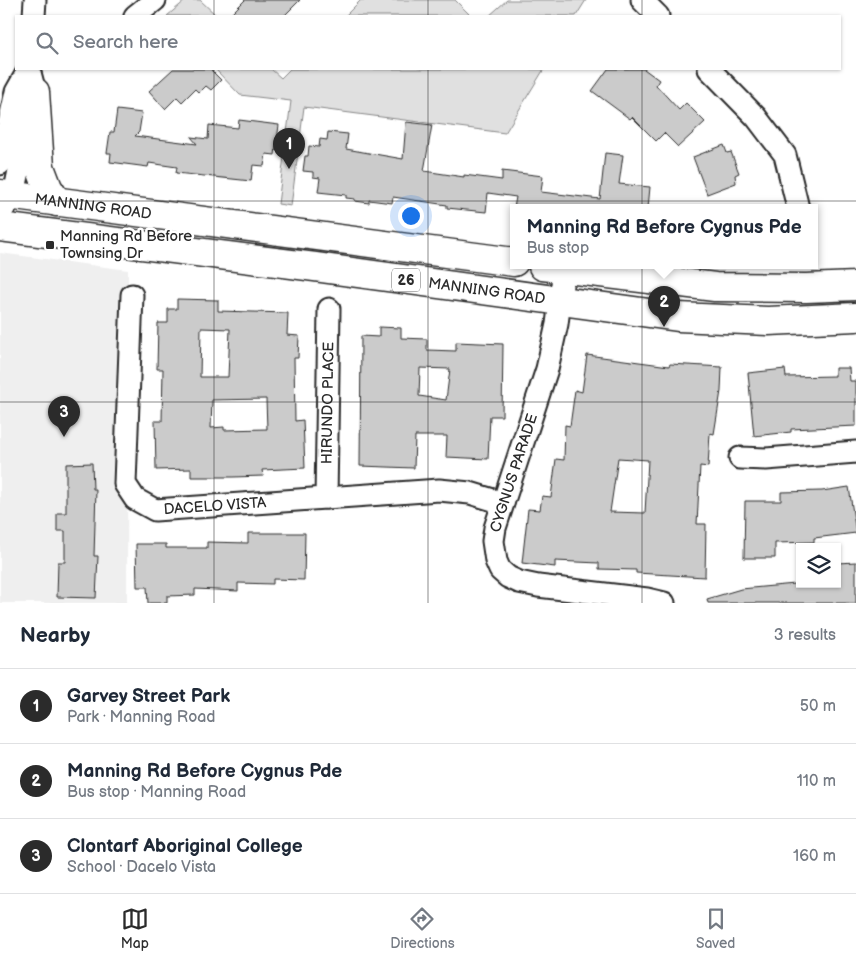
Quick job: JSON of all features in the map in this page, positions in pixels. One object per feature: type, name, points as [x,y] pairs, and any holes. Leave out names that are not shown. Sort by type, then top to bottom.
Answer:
[{"type":"main road","points":[[31,77],[40,167],[48,188],[57,202]]},
{"type":"main road","name":"MANNING ROAD","points":[[5,201],[57,202],[510,261]]},
{"type":"main road","name":"MANNING ROAD","points":[[0,227],[325,268],[678,317],[768,321],[856,317]]},
{"type":"main road","points":[[569,269],[715,287],[806,288],[856,286]]},
{"type":"street","points":[[642,0],[657,15]]},
{"type":"street","points":[[711,70],[756,117],[785,155],[797,204]]},
{"type":"street","points":[[0,164],[16,92],[31,77]]},
{"type":"street","points":[[5,201],[31,77]]},
{"type":"street","name":"CYGNUS PARADE","points":[[553,269],[560,301],[554,338],[540,394],[495,528],[493,551],[500,570],[508,577],[519,582],[647,599],[664,603]]},
{"type":"street","name":"DACELO VISTA","points":[[132,295],[126,484],[135,499],[154,510],[453,490],[503,503]]},
{"type":"street","name":"HIRUNDO PLACE","points":[[326,498],[330,309]]},
{"type":"street","points":[[740,458],[766,459],[856,452]]},
{"type":"shaded area","points":[[186,0],[200,0],[216,15],[168,15]]},
{"type":"shaded area","points":[[361,0],[455,0],[470,15],[346,15]]},
{"type":"shaded area","points":[[507,0],[586,0],[577,15],[490,15]]},
{"type":"shaded area","points":[[216,70],[272,70],[281,78],[289,70],[543,70],[505,133],[304,107],[291,206],[278,204],[291,101],[240,95]]},
{"type":"shaded area","points":[[0,253],[128,270],[127,603],[0,603]]},
{"type":"building","points":[[245,0],[300,0],[285,15],[230,15]]},
{"type":"building","points":[[172,70],[211,70],[221,80],[211,90],[206,86],[199,93],[195,89],[182,102],[177,97],[165,109],[149,91]]},
{"type":"building","points":[[607,70],[645,70],[659,80],[656,85],[679,110],[686,103],[705,122],[678,147],[664,133],[656,141],[632,117],[630,119],[592,91]]},
{"type":"building","points":[[117,110],[142,113],[139,132],[135,136],[197,144],[191,137],[208,139],[209,125],[238,128],[239,120],[279,125],[275,155],[266,154],[264,166],[253,165],[251,181],[176,173],[177,167],[149,163],[148,167],[110,162],[111,153],[107,153],[110,132],[114,132]]},
{"type":"building","points":[[406,122],[432,125],[424,171],[502,180],[502,171],[543,176],[541,192],[600,199],[605,153],[623,155],[619,184],[650,187],[648,204],[515,204],[516,197],[488,193],[486,212],[447,208],[447,205],[393,197],[392,203],[369,200],[369,203],[346,198],[346,195],[318,192],[320,178],[313,177],[313,172],[303,171],[305,156],[308,156],[309,146],[319,147],[320,139],[327,140],[328,132],[348,134],[346,149],[403,159]]},
{"type":"building","points":[[724,145],[727,153],[731,152],[739,173],[735,175],[736,183],[707,194],[693,157]]},
{"type":"building","points":[[177,299],[218,300],[218,311],[288,313],[287,335],[299,336],[298,358],[294,358],[295,421],[303,420],[305,468],[262,470],[263,476],[233,477],[191,477],[191,469],[156,470],[155,421],[162,421],[163,369],[157,369],[158,323],[168,323],[168,309],[177,309]],"holes":[[[201,328],[230,329],[228,377],[200,377]],[[266,399],[267,429],[224,430],[224,427],[211,428],[212,400]]]},
{"type":"building","points":[[379,327],[401,328],[401,338],[427,339],[427,350],[456,351],[456,342],[503,344],[502,416],[490,416],[488,459],[446,457],[447,436],[415,436],[414,468],[360,466],[361,336],[379,337]],"holes":[[[420,368],[450,369],[446,400],[419,396]]]},
{"type":"building","points":[[587,355],[669,366],[670,364],[722,367],[721,391],[714,434],[710,433],[708,467],[700,466],[697,524],[706,524],[705,577],[636,573],[636,570],[599,569],[599,563],[555,561],[555,567],[522,563],[528,509],[540,510],[542,496],[551,497],[556,459],[564,460],[565,425],[570,426],[575,390],[582,392]],"holes":[[[618,458],[648,460],[645,513],[610,512]]]},
{"type":"building","points":[[835,368],[849,368],[850,381],[856,381],[856,426],[791,429],[791,432],[754,436],[748,373],[785,369],[786,377],[835,376]]},
{"type":"building","points":[[92,463],[93,489],[96,489],[94,556],[98,556],[96,598],[57,597],[58,562],[65,562],[65,531],[57,531],[57,513],[66,513],[66,464]]},
{"type":"building","points":[[849,487],[856,533],[814,538],[814,542],[775,543],[775,558],[744,558],[745,501],[781,501],[781,492],[822,491]]},
{"type":"building","points":[[248,533],[305,533],[304,580],[273,579],[273,584],[238,583],[238,591],[195,589],[195,595],[167,596],[167,603],[148,603],[147,587],[137,587],[136,544],[166,544],[166,548],[207,548],[207,542],[248,543]]},
{"type":"building","points":[[856,562],[856,603],[708,603],[707,599],[741,589],[795,584],[796,588],[841,588],[841,563]]},
{"type":"place","name":"Garvey Street Park","points":[[289,169]]},
{"type":"place","name":"Manning Rd Before Townsing Dr","points":[[50,245]]},
{"type":"place","name":"Manning Rd Before Cygnus Pde","points":[[664,327]]},
{"type":"place","name":"Clontarf Aboriginal College","points":[[64,437]]}]
